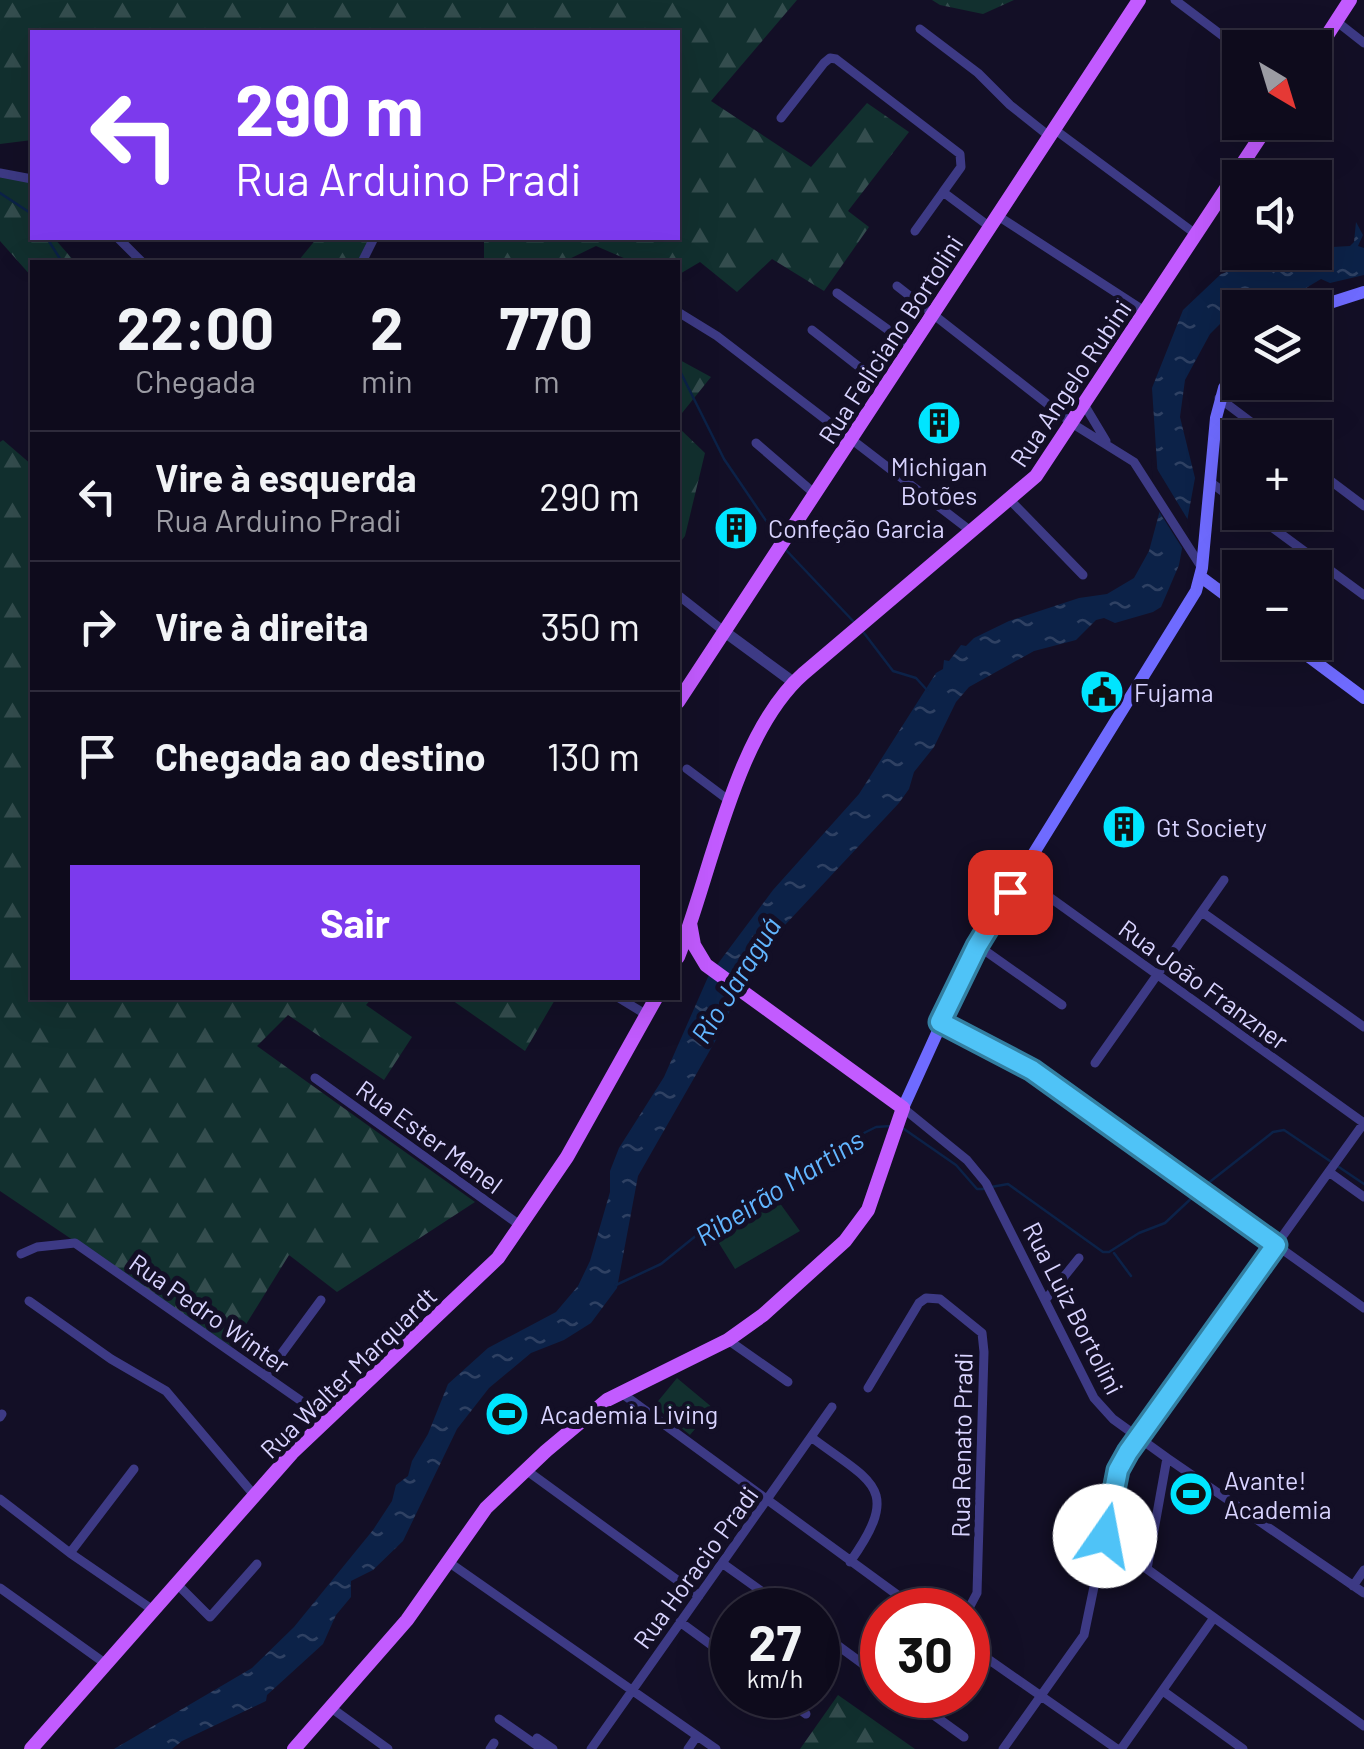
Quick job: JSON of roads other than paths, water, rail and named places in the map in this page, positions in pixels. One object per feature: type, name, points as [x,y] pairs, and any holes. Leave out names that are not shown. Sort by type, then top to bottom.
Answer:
[{"type":"main road","name":"Rua Feliciano Bortolini","points":[[680,699],[1139,0]]},
{"type":"main road","points":[[1330,30],[1350,0]]},
{"type":"main road","name":"Rua Angelo Rubini","points":[[793,682],[1036,476],[1258,140]]},
{"type":"main road","points":[[1332,302],[1364,292]]},
{"type":"main road","points":[[294,1749],[407,1620],[486,1508],[526,1470],[578,1422],[620,1392],[728,1340],[756,1320],[858,1226],[940,1022],[977,946],[1188,605],[1202,572],[1222,393]]},
{"type":"main road","points":[[1202,572],[1222,590]]},
{"type":"main road","points":[[1313,660],[1364,698]]},
{"type":"main road","points":[[793,682],[756,741],[684,926],[708,966],[899,1121]]},
{"type":"main road","name":"Rua Walter Marquardt","points":[[31,1749],[327,1419],[478,1278],[521,1226],[567,1158],[655,1000]]},
{"type":"street","points":[[1174,0],[1222,35]]},
{"type":"street","points":[[1336,21],[1364,42]]},
{"type":"street","points":[[920,29],[978,73],[1010,105],[1196,236]]},
{"type":"street","points":[[781,118],[824,63],[836,59],[960,154],[961,167],[915,230]]},
{"type":"street","points":[[0,173],[30,179]]},
{"type":"street","points":[[943,192],[1146,312]]},
{"type":"street","points":[[120,240],[140,260]]},
{"type":"street","points":[[897,286],[1073,424],[1128,456],[1193,552],[1202,572]]},
{"type":"street","points":[[837,293],[912,347]]},
{"type":"street","points":[[680,313],[718,336],[972,532]]},
{"type":"street","points":[[812,330],[886,388]]},
{"type":"street","points":[[1219,398],[1248,420]]},
{"type":"street","points":[[1085,406],[1107,443]]},
{"type":"street","points":[[756,443],[815,494]]},
{"type":"street","points":[[1210,482],[1222,491]]},
{"type":"street","points":[[1332,482],[1364,506]]},
{"type":"street","points":[[1010,501],[1083,575]]},
{"type":"street","points":[[1276,530],[1364,595]]},
{"type":"street","points":[[680,597],[793,682]]},
{"type":"street","points":[[687,770],[732,802]]},
{"type":"street","name":"Rua João Franzner","points":[[1020,876],[1364,1123]]},
{"type":"street","points":[[1095,1062],[1224,880]]},
{"type":"street","points":[[1202,912],[1364,1027]]},
{"type":"street","points":[[977,946],[1062,1005]]},
{"type":"street","points":[[622,1000],[647,1015]]},
{"type":"street","points":[[940,1022],[1032,1070],[1364,1308]]},
{"type":"street","name":"Rua Ester Menel","points":[[315,1078],[521,1226]]},
{"type":"street","name":"Rua Luiz Bortolini","points":[[899,1121],[967,1160],[986,1183],[1101,1409],[1364,1593]]},
{"type":"street","points":[[1004,1749],[1084,1635],[1118,1470],[1364,1123]]},
{"type":"street","points":[[1333,1166],[1364,1197]]},
{"type":"street","name":"Rua Pedro Winter","points":[[21,1254],[69,1241],[327,1419]]},
{"type":"street","points":[[1046,1299],[1079,1258]]},
{"type":"street","name":"Rua Renato Pradi","points":[[868,1388],[919,1303],[926,1298],[940,1299],[982,1332],[978,1588]]},
{"type":"street","points":[[265,1376],[321,1300]]},
{"type":"street","points":[[28,1301],[111,1359],[166,1391],[255,1496]]},
{"type":"street","points":[[728,1340],[788,1382]]},
{"type":"street","points":[[620,1392],[887,1588]]},
{"type":"street","name":"Rua Horacio Pradi","points":[[590,1749],[832,1407]]},
{"type":"street","points":[[812,1437],[869,1480],[878,1498],[876,1521],[850,1562]]},
{"type":"street","points":[[1166,1458],[1147,1569],[1364,1726]]},
{"type":"street","points":[[70,1553],[134,1469]]},
{"type":"street","points":[[526,1470],[699,1596]]},
{"type":"street","points":[[0,1499],[154,1610]]},
{"type":"street","points":[[448,1562],[716,1749]]},
{"type":"street","points":[[722,1563],[757,1588]]},
{"type":"street","points":[[177,1584],[210,1617],[257,1564]]},
{"type":"street","points":[[1353,1586],[1364,1570]]},
{"type":"street","points":[[0,1588],[106,1664]]},
{"type":"street","points":[[990,1661],[1119,1749],[1214,1619]]},
{"type":"street","points":[[680,1622],[710,1644]]},
{"type":"street","points":[[1163,1691],[1243,1749]]},
{"type":"street","points":[[330,1707],[388,1749]]},
{"type":"street","points":[[499,1718],[542,1749]]},
{"type":"street","points":[[938,1718],[964,1737]]},
{"type":"street","points":[[688,1749],[697,1736]]},
{"type":"street","points":[[537,1738],[554,1749]]},
{"type":"water","name":"Rio Jaraguá","points":[[1356,222],[1363,235],[1358,246],[1364,248],[1364,275],[1330,283],[1321,279],[1303,290],[1222,290],[1222,322],[1210,334],[1185,380],[1180,417],[1195,478],[1179,565],[1161,607],[1115,623],[1104,618],[1096,620],[1076,640],[1034,651],[969,687],[956,702],[899,803],[758,956],[721,1031],[638,1176],[617,1288],[591,1323],[564,1340],[531,1353],[489,1388],[457,1429],[403,1541],[373,1570],[351,1581],[351,1597],[336,1615],[323,1644],[267,1695],[266,1701],[172,1749],[114,1749],[252,1668],[294,1627],[373,1530],[392,1501],[396,1485],[408,1476],[448,1384],[488,1348],[556,1312],[578,1286],[590,1261],[610,1192],[610,1171],[619,1148],[664,1077],[708,977],[773,890],[859,794],[936,673],[943,669],[944,660],[949,661],[961,645],[966,646],[1009,621],[1079,598],[1107,594],[1134,578],[1149,551],[1160,510],[1152,388],[1183,310],[1221,274],[1232,270],[1332,270],[1332,247],[1350,246]]},
{"type":"waterway","points":[[0,193],[30,213]]},
{"type":"waterway","points":[[48,240],[61,260]]},
{"type":"waterway","points":[[680,371],[724,459],[775,534]]},
{"type":"waterway","points":[[786,550],[854,622]]},
{"type":"waterway","points":[[864,633],[893,671],[916,678],[927,690]]},
{"type":"waterway","name":"Ribeirão Martins","points":[[616,1285],[661,1264],[703,1230],[809,1175],[860,1135],[876,1127],[891,1126]]},
{"type":"waterway","name":"Ribeirão Martins","points":[[904,1129],[956,1165],[977,1189],[983,1189]]},
{"type":"waterway","name":"Ribeirão Martins","points":[[1202,1188],[1273,1132],[1284,1130],[1364,1184]]},
{"type":"waterway","name":"Ribeirão Martins","points":[[991,1187],[1008,1184],[1103,1252],[1165,1223],[1196,1194]]},
{"type":"waterway","points":[[1114,1253],[1131,1276]]},
{"type":"place","name":"Michigan Botões","points":[[939,423]]},
{"type":"place","name":"Confeção Garcia","points":[[736,528]]},
{"type":"place","name":"Fujama","points":[[1102,692]]},
{"type":"place","name":"Gt Society","points":[[1124,827]]},
{"type":"place","name":"Academia Living","points":[[507,1414]]},
{"type":"place","name":"Avante! Academia","points":[[1191,1494]]}]
